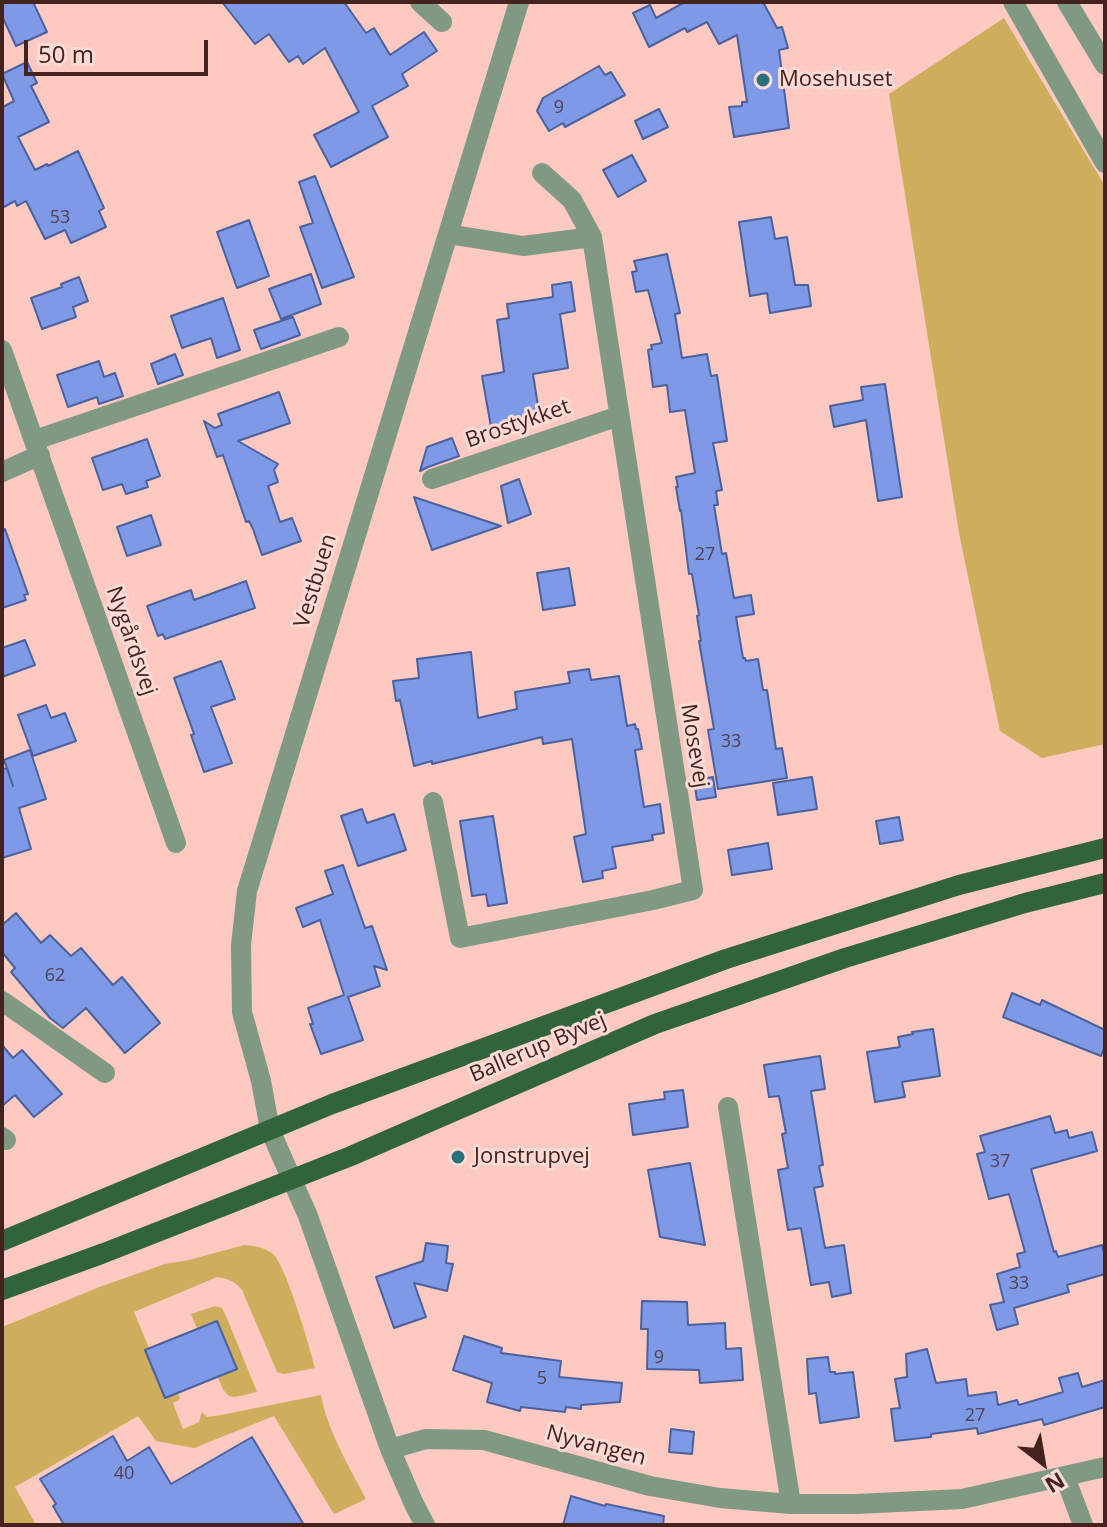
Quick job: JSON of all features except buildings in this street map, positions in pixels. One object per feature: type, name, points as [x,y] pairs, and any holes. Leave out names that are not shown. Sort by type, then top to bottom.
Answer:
[{"type":"main road","name":"Ballerup Byvej","points":[[2,1241],[332,1104],[726,959],[959,885],[1105,848]]},
{"type":"main road","name":"Ballerup Byvej","points":[[2,1290],[351,1156],[655,1024],[845,958],[1025,903],[1105,883]]},
{"type":"street","points":[[420,2],[442,22]]},
{"type":"street","name":"Vestbuen","points":[[291,1179],[270,1130],[261,1081],[242,1012],[241,945],[247,891],[519,2]]},
{"type":"street","points":[[1013,2],[1105,163]]},
{"type":"street","points":[[1067,2],[1105,65]]},
{"type":"street","name":"Mosevej","points":[[433,802],[460,938],[693,890],[592,237],[572,200],[542,173]]},
{"type":"street","points":[[448,234],[523,246],[592,237]]},
{"type":"street","points":[[2,472],[37,447],[339,337]]},
{"type":"street","name":"Nygårdsvej","points":[[2,350],[176,843]]},
{"type":"street","name":"Brostykket","points":[[432,479],[619,416]]},
{"type":"street","points":[[2,1001],[105,1073]]},
{"type":"street","points":[[728,1107],[791,1504]]},
{"type":"street","points":[[291,1179],[308,1216],[390,1449],[425,1525]]},
{"type":"street","name":"Nyvangen","points":[[390,1449],[426,1439],[484,1440],[650,1486],[720,1498],[791,1504],[962,1499],[1105,1467]]},
{"type":"street","points":[[1065,1477],[1083,1525]]},
{"type":"street","points":[[853,1525],[856,1504]]},
{"type":"shaded area","points":[[1004,18],[1105,186],[1105,744],[1042,758],[1000,731],[959,533],[889,94]]},
{"type":"shaded area","points":[[244,1245],[266,1250],[278,1261],[297,1308],[315,1368],[284,1374],[277,1372],[242,1290],[237,1284],[217,1277],[134,1312],[165,1398],[178,1393],[180,1399],[173,1403],[183,1429],[199,1422],[202,1412],[207,1417],[221,1415],[321,1395],[334,1435],[366,1499],[334,1514],[274,1416],[194,1448],[156,1441],[138,1416],[15,1487],[36,1525],[2,1525],[2,1327],[165,1264]]},
{"type":"shaded area","points":[[215,1306],[222,1308],[226,1316],[257,1392],[236,1397],[228,1395],[221,1386],[218,1377],[237,1369],[217,1321],[197,1328],[191,1314]]},
{"type":"place","name":"Mosehuset","points":[[763,80]]},
{"type":"place","name":"Jonstrupvej","points":[[458,1157]]}]
